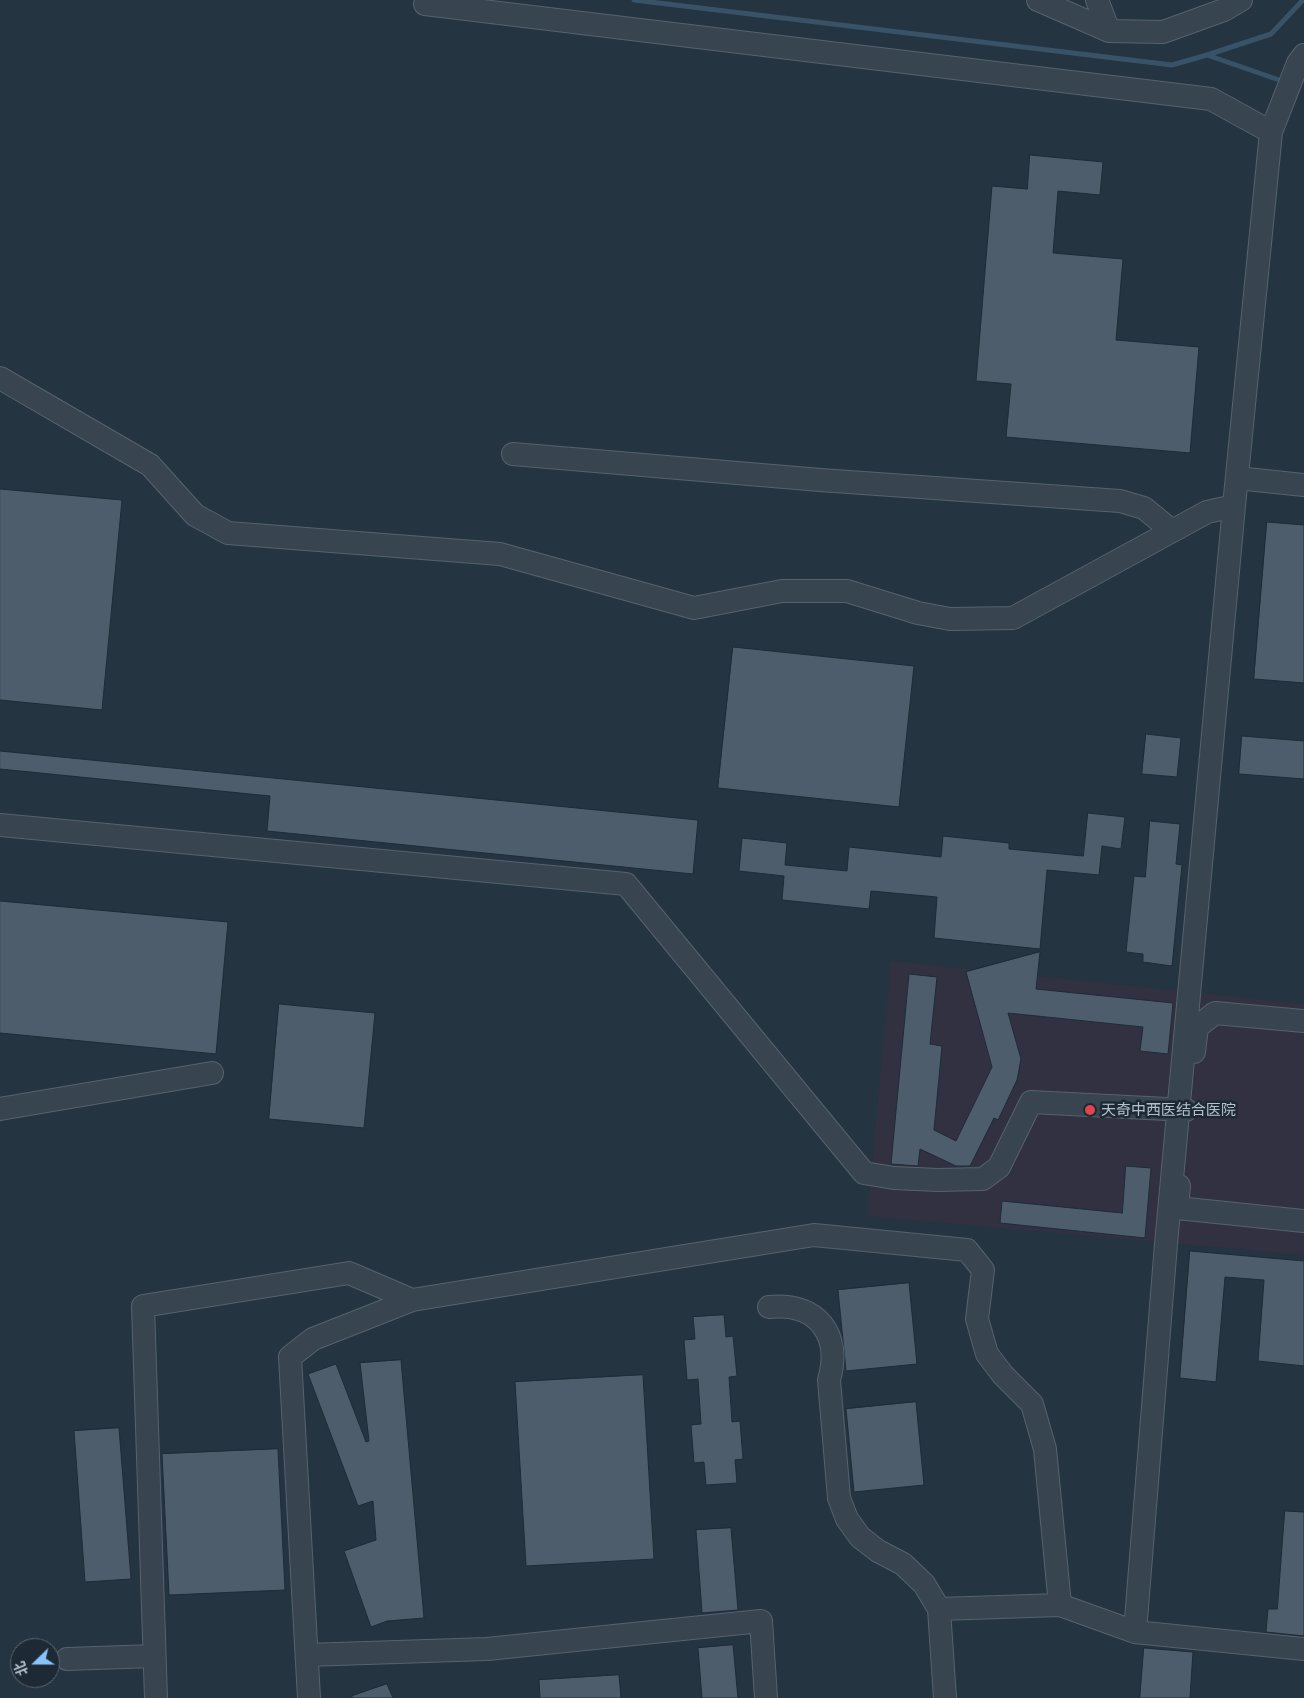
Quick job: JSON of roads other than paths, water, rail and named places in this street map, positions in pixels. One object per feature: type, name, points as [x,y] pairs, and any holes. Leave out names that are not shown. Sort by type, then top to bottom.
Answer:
[{"type":"street","points":[[1038,0],[1109,31],[1163,32],[1205,8],[1241,0]]},
{"type":"street","points":[[1096,0],[1109,31]]},
{"type":"street","points":[[425,4],[1211,99],[1275,123]]},
{"type":"street","points":[[1135,1632],[1234,506],[1275,123],[1301,59]]},
{"type":"street","points":[[0,378],[150,465],[195,515],[228,533],[500,554],[694,608],[782,591],[847,591],[918,613],[950,619],[1013,618],[1207,512],[1234,506]]},
{"type":"street","points":[[512,454],[820,480],[1120,501],[1144,508],[1172,531]]},
{"type":"street","points":[[1237,478],[1304,485]]},
{"type":"street","points":[[0,825],[626,884],[864,1173],[894,1178],[938,1180],[983,1179],[998,1167],[1031,1102],[1182,1110]]},
{"type":"street","points":[[1304,1021],[1215,1013],[1197,1027],[1182,1110],[1177,1208],[1304,1221]]},
{"type":"street","points":[[0,1109],[212,1073]]},
{"type":"street","points":[[309,1698],[290,1357],[313,1339],[412,1300],[814,1234],[967,1250],[983,1270],[977,1319],[987,1354],[1003,1375],[1032,1404],[1045,1449],[1060,1606]]},
{"type":"street","points":[[156,1698],[143,1306],[349,1273],[412,1300]]},
{"type":"street","points":[[769,1306],[786,1305],[802,1309],[816,1318],[827,1331],[833,1347],[834,1364],[829,1380],[839,1498],[847,1519],[860,1537],[878,1551],[903,1564],[924,1584],[939,1609],[945,1698]]},
{"type":"street","points":[[939,1609],[1060,1606],[1135,1632],[1304,1649]]},
{"type":"street","points":[[306,1656],[486,1649],[761,1621],[766,1698]]},
{"type":"street","points":[[67,1659],[154,1656]]},
{"type":"waterway","points":[[634,0],[1172,65],[1207,55],[1285,82]]},
{"type":"waterway","points":[[1207,55],[1271,34],[1303,0]]},
{"type":"place","name":"天奇中西医结合医院","points":[[1090,1110]]}]
